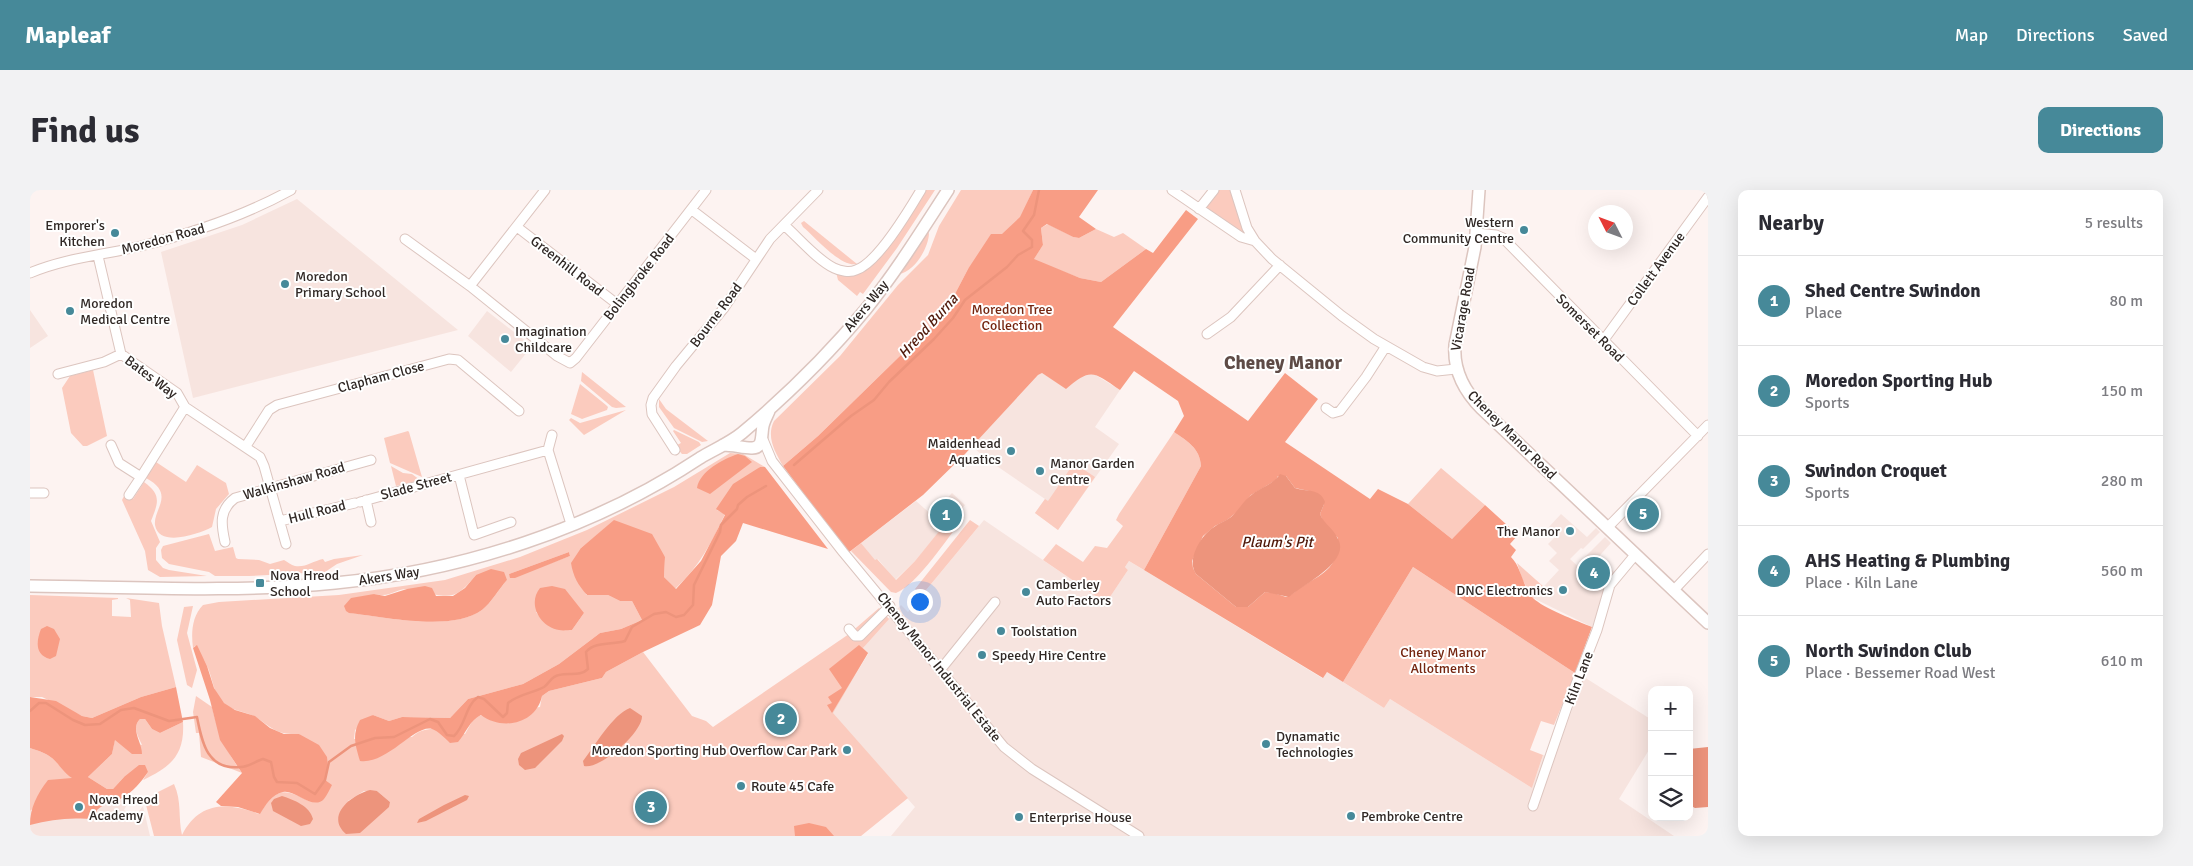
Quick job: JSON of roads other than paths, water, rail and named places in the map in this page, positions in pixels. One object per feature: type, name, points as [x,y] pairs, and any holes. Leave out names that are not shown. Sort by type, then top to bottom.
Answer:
[{"type":"main road","name":"Akers Way","points":[[30,586],[181,589],[285,587],[354,582],[409,573],[467,560],[516,545],[571,524],[656,485],[744,431],[770,409],[815,365],[867,307],[902,260],[948,190]]},
{"type":"main road","name":"Vicarage Road","points":[[1456,369],[1454,351],[1476,233],[1479,190]]},
{"type":"main road","name":"Cheney Manor Road","points":[[1456,369],[1461,381],[1474,400],[1708,623]]},
{"type":"main road","name":"Akers Way","points":[[748,447],[758,446],[770,409]]},
{"type":"main road","points":[[748,447],[741,440],[744,431],[753,427],[762,435]]},
{"type":"main road","points":[[721,445],[748,447]]},
{"type":"street","name":"Moredon Road","points":[[30,273],[49,266],[150,244],[213,225],[291,190]]},
{"type":"street","points":[[405,239],[470,286],[545,190]]},
{"type":"street","name":"Bolingbroke Road","points":[[470,286],[550,351],[570,363],[576,358],[706,190]]},
{"type":"street","name":"Bourne Road","points":[[675,450],[652,414],[651,405],[653,398],[676,366],[724,308],[770,239],[818,190]]},
{"type":"street","points":[[784,224],[830,266],[841,270],[855,271],[866,264],[883,246],[922,190]]},
{"type":"street","points":[[1172,190],[1241,238],[1255,241]]},
{"type":"street","points":[[1199,209],[1214,190]]},
{"type":"street","points":[[1235,190],[1247,228],[1255,241],[1280,265],[1348,320],[1386,346],[1430,369],[1456,369]]},
{"type":"street","name":"Collett Avenue","points":[[1603,341],[1708,197]]},
{"type":"street","points":[[692,210],[756,259]]},
{"type":"street","name":"Greenhill Road","points":[[517,227],[617,304]]},
{"type":"street","name":"Somerset Road","points":[[1476,233],[1496,235],[1502,238],[1698,436]]},
{"type":"street","name":"Bates Way","points":[[98,256],[121,354],[177,393],[185,407],[257,454],[262,460],[271,487]]},
{"type":"street","points":[[1208,334],[1231,317],[1280,265]]},
{"type":"street","points":[[1326,408],[1333,413],[1340,411],[1366,377],[1386,346]]},
{"type":"street","points":[[58,374],[104,362],[121,354]]},
{"type":"street","name":"Clapham Close","points":[[246,446],[270,410],[277,405],[449,358],[458,360],[519,411]]},
{"type":"street","points":[[129,495],[185,407]]},
{"type":"street","points":[[1607,528],[1708,425]]},
{"type":"street","points":[[552,434],[548,450],[571,524]]},
{"type":"street","name":"Cheney Manor Industrial Estate","points":[[762,435],[772,461],[843,552],[890,606],[995,736],[1017,759],[1139,836]]},
{"type":"street","points":[[111,445],[119,463],[141,477]]},
{"type":"street","name":"Cheney Manor Industrial Estate","points":[[748,447],[772,461]]},
{"type":"street","name":"Slade Street","points":[[371,522],[360,502],[548,450]]},
{"type":"street","name":"Walkinshaw Road","points":[[225,542],[222,520],[227,506],[235,498],[371,460]]},
{"type":"street","name":"Slade Street","points":[[459,475],[474,535],[511,522]]},
{"type":"street","name":"Hull Road","points":[[271,487],[286,544]]},
{"type":"street","points":[[30,493],[44,493]]},
{"type":"street","name":"Hull Road","points":[[280,522],[360,502]]},
{"type":"street","points":[[1673,591],[1708,554]]},
{"type":"street","name":"Kiln Lane","points":[[1533,806],[1597,630],[1610,585],[1635,555]]},
{"type":"street","points":[[941,669],[995,602]]},
{"type":"street","points":[[849,629],[855,636],[860,636],[890,606]]},
{"type":"water","name":"Plaum's Pit","points":[[1280,474],[1286,476],[1295,488],[1316,492],[1323,498],[1325,502],[1320,514],[1338,539],[1340,548],[1338,556],[1323,572],[1289,597],[1265,592],[1248,607],[1236,607],[1196,574],[1193,562],[1196,548],[1209,531],[1231,517],[1249,497]]},
{"type":"water","points":[[630,708],[642,716],[636,731],[610,756],[591,766],[584,766],[583,761],[604,732],[617,717]]},
{"type":"water","points":[[562,734],[564,736],[562,741],[535,768],[525,770],[519,765],[518,759],[521,753]]},
{"type":"water","points":[[1708,747],[1708,807],[1693,807],[1693,749]]},
{"type":"water","points":[[370,790],[377,791],[390,802],[389,807],[360,833],[346,834],[340,827],[339,813],[355,796]]},
{"type":"water","points":[[465,795],[469,796],[467,800],[426,821],[417,823],[419,819]]},
{"type":"water","points":[[282,796],[309,810],[313,819],[310,824],[301,826],[273,811],[271,803],[274,799]]},
{"type":"waterway","name":"Hreod Burna","points":[[794,465],[851,416],[874,400],[889,382],[934,339],[953,318],[965,300],[1007,267],[1018,255],[1032,247],[1032,240],[1023,231],[1034,215],[1039,190]]},
{"type":"waterway","name":"Hreod Burna","points":[[30,711],[39,703],[46,703],[73,720],[85,725],[100,724],[121,710],[134,708],[169,721],[197,717],[204,745],[213,760],[230,767],[244,767],[263,759],[271,762],[277,782],[297,783],[315,794],[325,780],[329,762],[351,746],[375,738],[394,737],[430,719],[438,722],[447,735],[454,736],[461,727],[470,705],[478,697],[484,699],[503,717],[507,713],[508,703],[512,700],[544,687],[556,676],[578,674],[588,669],[586,652],[594,646],[625,641],[632,627],[654,614],[666,612],[676,617],[684,615],[693,605],[694,585],[720,532],[721,525],[747,497],[766,486]]},
{"type":"place","name":"Western Community Centre","points":[[1524,230]]},
{"type":"place","name":"Emporer's Kitchen","points":[[115,233]]},
{"type":"place","name":"Moredon Primary School","points":[[285,284]]},
{"type":"place","name":"Moredon Medical Centre","points":[[70,311]]},
{"type":"place","name":"Imagination Childcare","points":[[505,339]]},
{"type":"place","name":"Maidenhead Aquatics","points":[[1011,451]]},
{"type":"place","name":"Manor Garden Centre","points":[[1040,471]]},
{"type":"place","name":"North Swindon Club","points":[[1643,514]]},
{"type":"place","name":"Shed Centre Swindon","points":[[946,515]]},
{"type":"place","name":"The Manor","points":[[1570,531]]},
{"type":"place","name":"AHS Heating & Plumbing","points":[[1594,573]]},
{"type":"place","name":"Nova Hreod School","points":[[260,583]]},
{"type":"place","name":"DNC Electronics","points":[[1563,590]]},
{"type":"place","name":"Camberley Auto Factors","points":[[1026,592]]},
{"type":"place","name":"Toolstation","points":[[1001,631]]},
{"type":"place","name":"Speedy Hire Centre","points":[[982,655]]},
{"type":"place","name":"Moredon Sporting Hub","points":[[781,719]]},
{"type":"place","name":"Dynamatic Technologies","points":[[1266,744]]},
{"type":"place","name":"Moredon Sporting Hub Overflow Car Park","points":[[847,750]]},
{"type":"place","name":"Route 45 Cafe","points":[[741,786]]},
{"type":"place","name":"Nova Hreod Academy","points":[[79,807]]},
{"type":"place","name":"Swindon Croquet","points":[[651,807]]},
{"type":"place","name":"Pembroke Centre","points":[[1351,816]]},
{"type":"place","name":"Enterprise House","points":[[1019,817]]},
{"type":"district","name":"Cheney Manor","points":[[1283,363]]},
{"type":"park label","name":"Moredon Tree Collection","points":[[1012,318]]},
{"type":"park label","name":"Cheney Manor Allotments","points":[[1443,660]]}]
